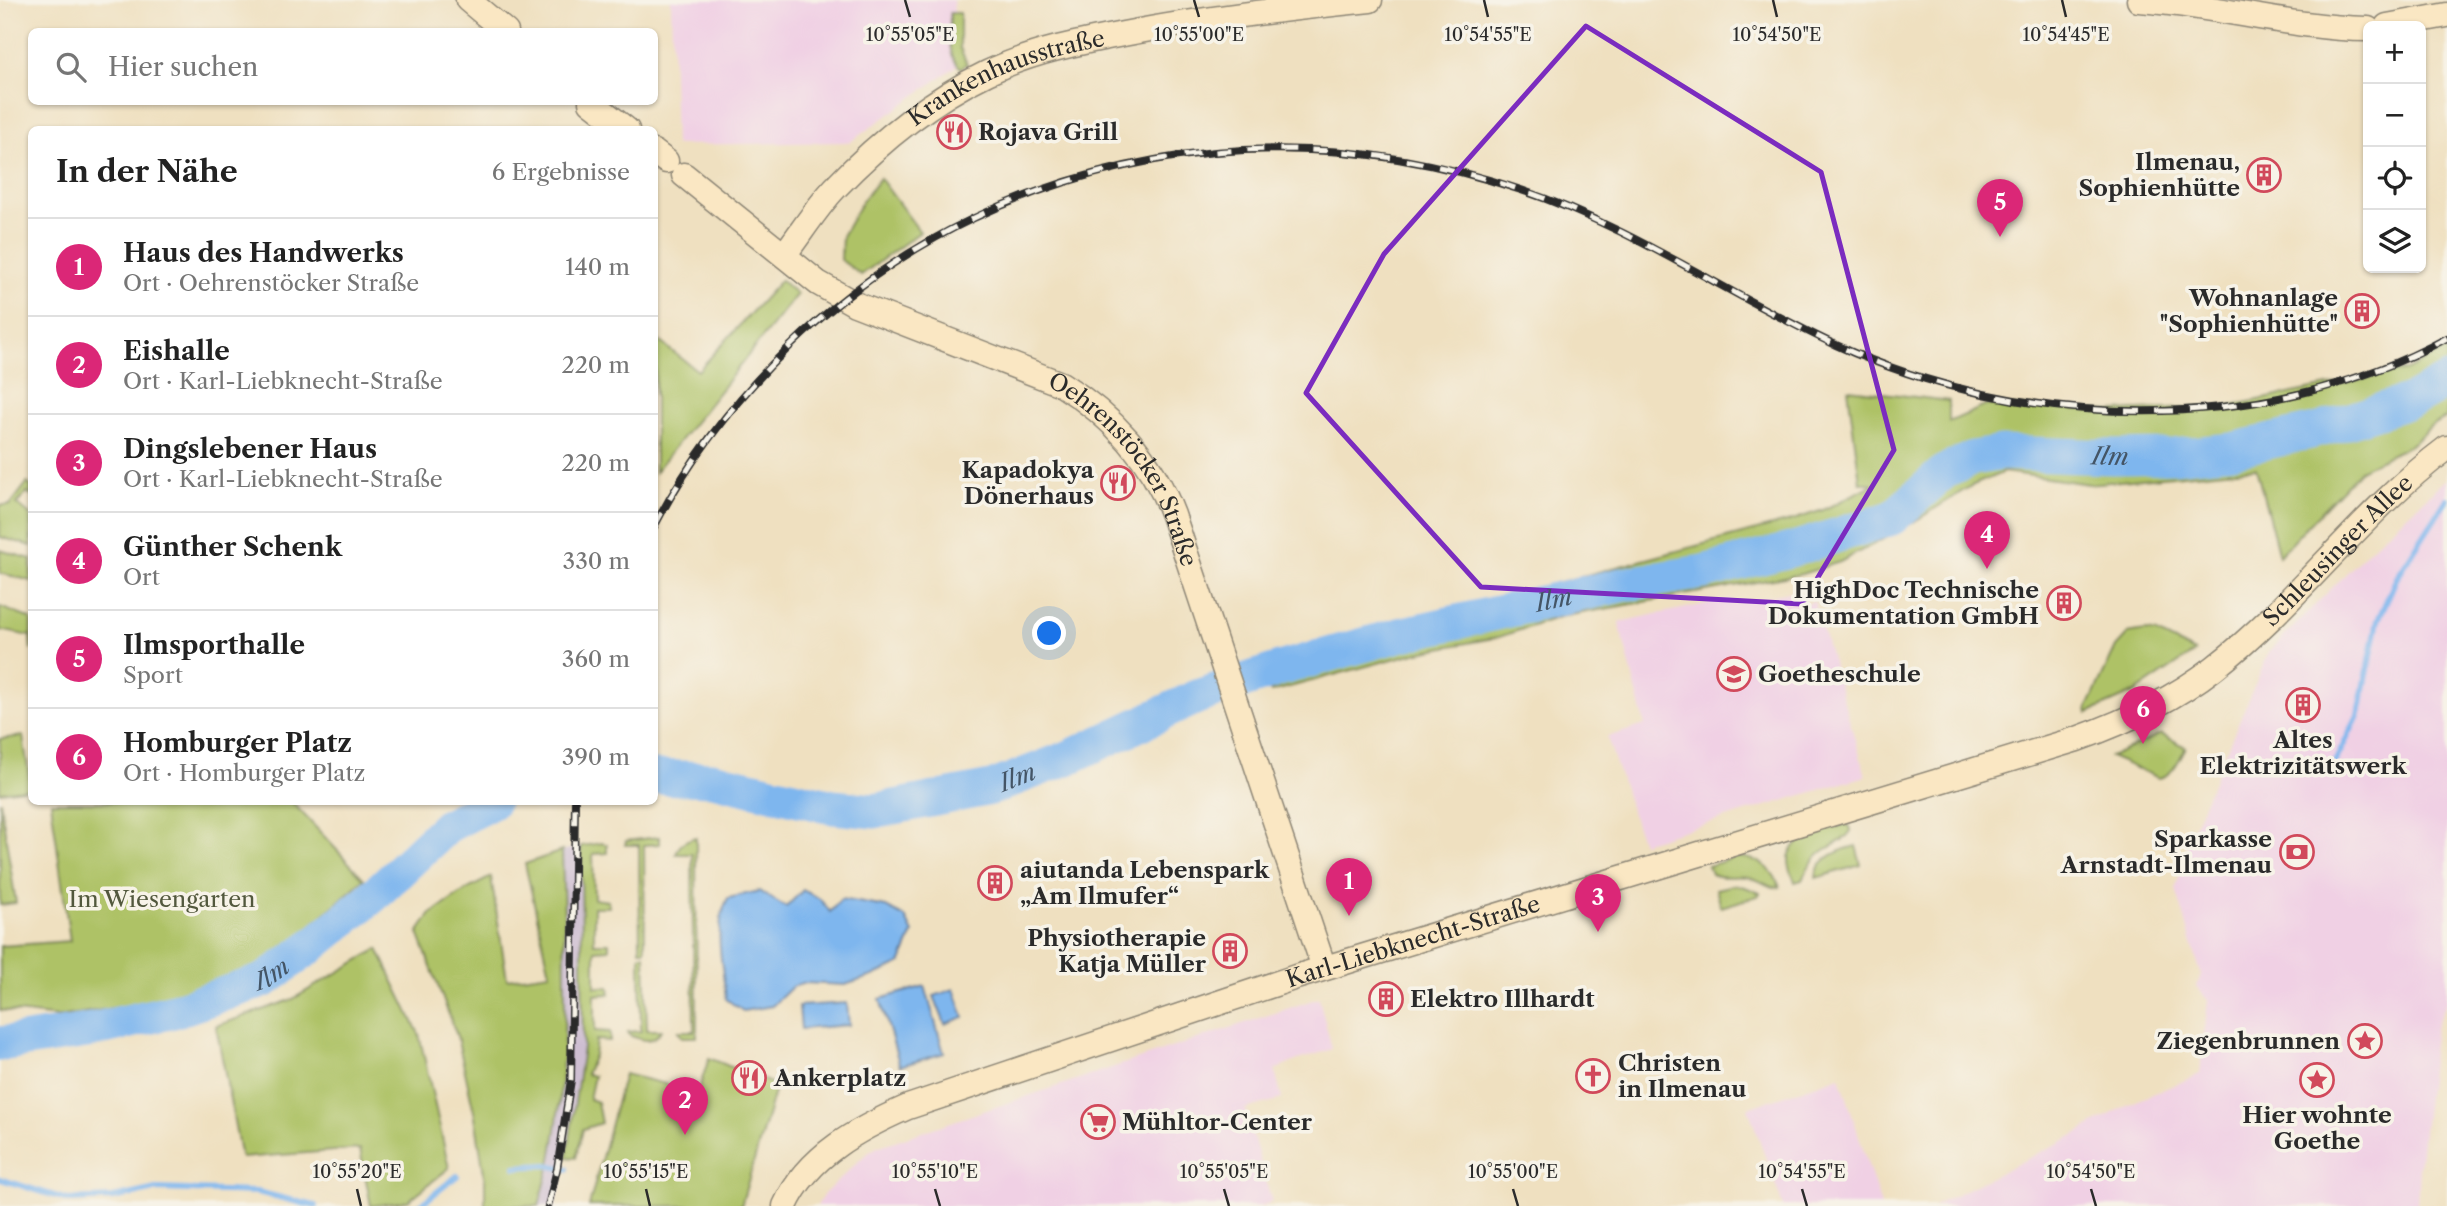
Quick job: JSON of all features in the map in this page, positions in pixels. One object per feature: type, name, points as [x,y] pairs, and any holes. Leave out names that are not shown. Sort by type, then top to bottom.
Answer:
[{"type":"street","points":[[468,0],[501,28]]},
{"type":"street","name":"Krankenhausstraße","points":[[784,255],[834,189],[871,154],[955,90],[988,72],[1042,51],[1078,42],[1204,19],[1370,0]]},
{"type":"street","points":[[2138,0],[2200,5],[2316,27],[2363,29]]},
{"type":"street","points":[[2414,21],[2447,15]]},
{"type":"street","points":[[595,105],[622,126]]},
{"type":"street","name":"Oehrenstöcker Straße","points":[[668,163],[818,283],[855,304],[1061,384],[1099,412],[1151,468],[1164,491],[1232,687],[1324,968]]},
{"type":"street","name":"Schleusinger Allee","points":[[2077,739],[2164,700],[2231,654],[2281,608],[2406,481],[2447,448]]},
{"type":"street","name":"Karl-Liebknecht-Straße","points":[[785,1206],[814,1165],[871,1123],[908,1107],[1324,968],[2077,739]]},
{"type":"highlighted area","points":[[1586,26],[1821,172],[1894,450],[1802,604],[1481,587],[1306,393],[1384,254]]},
{"type":"shaded area","points":[[671,0],[953,0],[958,65],[850,142],[675,145]]},
{"type":"shaded area","points":[[2447,479],[2447,1002],[2435,1027],[2417,1206],[1933,1206],[2073,1136],[2127,1105],[2200,1074],[2208,1000],[2197,987],[2201,974],[2176,889],[2189,837],[2269,652],[2378,541]]},
{"type":"shaded area","name":"Goetheschule","points":[[1799,590],[1803,605],[1814,601],[1866,776],[1642,843],[1607,737],[1645,725],[1619,622],[1730,599],[1732,604]]},
{"type":"shaded area","points":[[581,846],[583,1048],[562,1183],[555,1206],[539,1206],[557,1116],[562,1054],[562,851]]},
{"type":"shaded area","name":"Mühltor-Center","points":[[1319,998],[1332,1049],[1275,1070],[1282,1099],[1245,1109],[1272,1202],[1260,1206],[817,1206],[824,1194],[877,1147]]},
{"type":"shaded area","points":[[1840,1076],[1881,1206],[1783,1206],[1748,1108]]},
{"type":"green space","points":[[950,13],[960,13],[960,48],[967,64],[961,68],[951,50]]},
{"type":"green space","points":[[880,178],[920,232],[861,275],[841,260],[842,236],[862,201]]},
{"type":"green space","points":[[781,280],[797,294],[658,468],[658,340],[698,371]]},
{"type":"green space","points":[[2447,349],[2447,417],[2430,427],[2412,444],[2360,470],[2279,556],[2256,468],[2089,484],[2004,472],[1971,486],[1904,528],[1840,562],[1802,574],[1559,617],[1499,637],[1419,652],[1271,692],[1268,682],[1255,686],[1249,664],[1787,522],[1823,510],[1874,484],[1860,482],[1848,389],[1949,401],[1949,422],[1987,405],[2112,411],[2224,407],[2407,370]]},
{"type":"green space","points":[[28,484],[28,493],[17,504],[28,513],[28,545],[0,537],[0,505],[10,505]]},
{"type":"green space","points":[[0,550],[28,558],[28,580],[0,573]]},
{"type":"green space","points":[[0,607],[28,618],[28,636],[0,630]]},
{"type":"green space","points":[[2145,631],[2157,633],[2195,652],[2134,693],[2088,713],[2087,709],[2116,647],[2128,634]]},
{"type":"green space","points":[[2161,734],[2186,747],[2169,774],[2159,778],[2110,757]]},
{"type":"green space","points":[[23,736],[28,788],[0,792],[0,739]]},
{"type":"green space","points":[[0,800],[16,903],[0,905]]},
{"type":"green space","name":"Im Wiesengarten","points":[[51,805],[295,805],[364,879],[263,968],[162,1000],[58,1017],[0,1010],[0,946],[70,941]]},
{"type":"green space","points":[[1846,824],[1851,831],[1849,834],[1819,854],[1802,880],[1795,882],[1789,861],[1795,846],[1811,835]]},
{"type":"green space","points":[[659,837],[659,844],[644,845],[645,950],[640,950],[639,845],[625,845],[626,841]]},
{"type":"green space","points":[[696,837],[697,1037],[682,1037],[678,1031],[694,1031],[692,854],[676,854],[683,842]]},
{"type":"green space","points":[[602,843],[607,845],[607,853],[593,854],[594,899],[608,901],[609,907],[594,907],[594,943],[609,943],[609,949],[595,950],[595,987],[609,987],[610,994],[595,995],[595,1031],[610,1032],[610,1041],[596,1040],[594,1055],[586,1074],[594,1076],[589,1099],[597,1102],[601,1123],[583,1129],[576,1158],[567,1157],[583,1048],[581,846]]},
{"type":"green space","points":[[1856,846],[1861,865],[1816,878],[1824,861],[1836,853]]},
{"type":"green space","points":[[562,851],[564,1041],[558,1117],[551,1161],[539,1206],[485,1206],[485,1180],[475,1116],[457,1036],[418,933],[431,914],[491,877],[507,979],[550,973],[525,864]]},
{"type":"green space","points":[[1737,857],[1752,859],[1764,865],[1780,887],[1747,877],[1721,877],[1711,874],[1708,866]]},
{"type":"green space","points":[[1733,885],[1760,893],[1758,896],[1721,907],[1716,889]]},
{"type":"green space","points":[[378,949],[419,1034],[449,1168],[408,1201],[371,1206],[360,1149],[241,1158],[216,1026],[291,1000]]},
{"type":"green space","points":[[640,955],[645,955],[647,1030],[661,1030],[655,1038],[647,1040],[629,1035],[628,1032],[641,1031]]},
{"type":"green space","points":[[709,1058],[776,1085],[741,1206],[589,1206],[624,1074],[698,1092]]},
{"type":"water","points":[[803,890],[820,899],[830,912],[841,899],[886,907],[905,917],[913,933],[900,964],[845,985],[805,983],[792,987],[772,1006],[743,1011],[726,999],[720,935],[723,910],[728,898],[759,891],[786,907]]},
{"type":"water","points":[[925,986],[944,1053],[900,1066],[880,999]]},
{"type":"water","points":[[954,989],[964,1017],[945,1024],[934,996]]},
{"type":"water","points":[[847,1003],[849,1025],[801,1029],[799,1006]]},
{"type":"waterway","name":"Ilm","points":[[658,777],[712,779],[833,807],[874,811],[991,788],[1070,757],[1197,697],[1282,668],[1399,635],[1621,585],[1703,572],[1794,549],[1892,518],[1944,472],[1973,458],[2002,453],[2173,456],[2232,450],[2323,429],[2413,400],[2447,381]]},
{"type":"waterway","points":[[2333,766],[2359,714],[2378,620],[2397,577],[2447,499]]},
{"type":"waterway","name":"Ilm","points":[[0,1044],[87,1031],[174,1011],[265,980],[372,897],[447,826],[486,805]]},
{"type":"waterway","points":[[516,1167],[547,1165],[567,1169]]},
{"type":"waterway","points":[[419,1206],[457,1176]]},
{"type":"waterway","points":[[0,1179],[68,1200],[113,1198],[156,1189],[257,1192],[315,1206]]},
{"type":"railway","points":[[658,520],[682,478],[714,432],[750,388],[789,347],[832,309],[877,275],[924,244],[974,218],[1040,191],[1107,170],[1175,157],[1244,150],[1314,150],[1383,157],[1452,170],[1562,205],[1641,242],[1836,345],[1908,373],[1985,394],[2063,407],[2143,411],[2223,407],[2301,393],[2376,371],[2447,338]]},
{"type":"railway","points":[[548,1206],[557,1169],[571,1080],[575,805]]},
{"type":"place","name":"Rojava Grill","points":[[954,132]]},
{"type":"place","name":"Ilmenau, Sophienhütte","points":[[2264,175]]},
{"type":"place","name":"Ilmsporthalle","points":[[2000,237]]},
{"type":"place","name":"Wohnanlage \"Sophienhütte\"","points":[[2362,311]]},
{"type":"place","name":"Kapadokya Dönerhaus","points":[[1118,483]]},
{"type":"place","name":"Günther Schenk","points":[[1987,569]]},
{"type":"place","name":"HighDoc Technische Dokumentation GmbH","points":[[2064,603]]},
{"type":"place","name":"Goetheschule","points":[[1734,674]]},
{"type":"place","name":"Altes Elektrizitätswerk","points":[[2303,705]]},
{"type":"place","name":"Homburger Platz","points":[[2143,744]]},
{"type":"place","name":"Sparkasse Arnstadt-Ilmenau","points":[[2297,852]]},
{"type":"place","name":"aiutanda Lebenspark „Am Ilmufer“","points":[[995,883]]},
{"type":"place","name":"Haus des Handwerks","points":[[1349,916]]},
{"type":"place","name":"Dingslebener Haus","points":[[1598,932]]},
{"type":"place","name":"Physiotherapie Katja Müller","points":[[1230,951]]},
{"type":"place","name":"Elektro Illhardt","points":[[1386,999]]},
{"type":"place","name":"Ziegenbrunnen","points":[[2365,1041]]},
{"type":"place","name":"Christen in Ilmenau","points":[[1593,1076]]},
{"type":"place","name":"Ankerplatz","points":[[749,1078]]},
{"type":"place","name":"Hier wohnte Goethe","points":[[2317,1080]]},
{"type":"place","name":"Mühltor-Center","points":[[1098,1122]]},
{"type":"place","name":"Eishalle","points":[[685,1135]]}]
